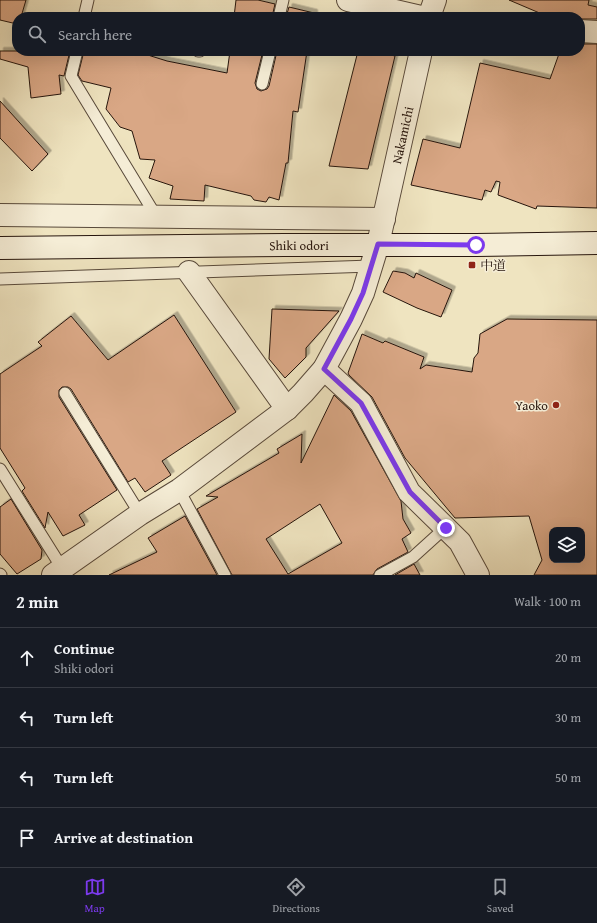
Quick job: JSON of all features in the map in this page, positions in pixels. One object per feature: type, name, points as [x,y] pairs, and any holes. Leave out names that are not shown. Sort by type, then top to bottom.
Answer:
[{"type":"street","points":[[348,0],[400,12]]},
{"type":"street","points":[[431,12],[435,0]]},
{"type":"street","points":[[585,31],[597,32]]},
{"type":"street","name":"Nakamichi","points":[[57,572],[140,514],[179,490],[287,409],[324,369],[351,319],[363,293],[372,266],[420,56]]},
{"type":"street","points":[[0,215],[384,218]]},
{"type":"street","name":"Shiki odori","points":[[0,248],[597,243]]},
{"type":"street","points":[[189,272],[287,409]]},
{"type":"street","points":[[324,369],[361,403],[410,492],[460,542],[478,575]]},
{"type":"lane","points":[[85,12],[88,0]]},
{"type":"lane","points":[[279,12],[283,0]]},
{"type":"lane","points":[[76,56],[71,76],[156,216]]},
{"type":"lane","points":[[262,84],[269,56]]},
{"type":"lane","points":[[0,279],[372,266]]},
{"type":"lane","points":[[65,393],[140,514]]},
{"type":"lane","points":[[0,469],[57,572]]},
{"type":"lane","points":[[179,490],[225,575]]},
{"type":"lane","points":[[380,575],[413,557],[446,528]]},
{"type":"building","points":[[0,0],[26,0],[22,12],[12,12],[12,23],[0,20]]},
{"type":"building","points":[[236,0],[258,0],[275,4],[273,12],[235,12]]},
{"type":"building","points":[[509,0],[589,0],[588,5],[597,7],[597,19],[585,19],[585,12],[537,12]]},
{"type":"building","points":[[289,7],[310,12],[288,12]]},
{"type":"building","points":[[585,44],[597,44],[597,208],[537,206],[536,209],[498,195],[500,182],[496,181],[491,192],[485,190],[482,200],[411,185],[423,139],[460,148],[480,63],[550,79],[558,56],[585,56]]},
{"type":"building","points":[[0,51],[12,51],[12,56],[69,56],[64,76],[59,75],[61,94],[31,98],[28,67],[0,59]]},
{"type":"building","points":[[83,56],[151,56],[167,61],[227,73],[229,56],[262,56],[255,83],[257,89],[261,91],[267,89],[269,86],[276,56],[306,56],[298,112],[293,111],[288,163],[286,163],[279,200],[269,197],[266,202],[254,200],[251,196],[205,185],[204,201],[170,199],[173,186],[149,178],[155,160],[140,159],[132,131],[120,127],[106,109],[111,88],[82,81],[78,75]]},
{"type":"building","points":[[357,56],[395,56],[368,169],[329,166]]},
{"type":"building","points":[[0,101],[48,154],[32,171],[0,138]]},
{"type":"building","points":[[393,271],[405,273],[414,278],[416,273],[452,290],[441,317],[417,308],[383,292]]},
{"type":"building","points":[[272,309],[339,311],[306,348],[306,357],[285,378],[269,359]]},
{"type":"building","points":[[174,315],[236,412],[162,461],[171,475],[145,492],[135,478],[128,482],[71,389],[68,387],[62,387],[59,390],[59,397],[117,490],[79,515],[85,525],[63,536],[48,512],[45,528],[22,491],[25,488],[0,448],[0,374],[42,346],[38,342],[71,316],[108,360]]},
{"type":"building","points":[[507,319],[597,320],[597,575],[534,575],[542,560],[529,516],[455,518],[405,458],[372,397],[348,373],[362,334],[383,343],[385,341],[424,357],[420,369],[426,365],[472,372],[474,358],[478,353],[480,334]]},
{"type":"building","points":[[334,395],[351,411],[401,501],[403,519],[411,533],[402,539],[408,552],[377,569],[373,575],[232,575],[197,509],[218,497],[206,496],[279,453],[277,449],[302,434],[301,463]],"holes":[[[320,504],[342,543],[288,574],[266,539]]]},
{"type":"building","points":[[11,499],[42,550],[41,559],[17,574],[0,554],[0,507]]},
{"type":"building","points":[[185,516],[217,575],[109,575],[157,552],[148,538]]},
{"type":"building","points":[[414,564],[420,575],[395,575]]},
{"type":"place","name":"中道","points":[[472,265]]},
{"type":"place","name":"Yaoko","points":[[556,405]]},
{"type":"route","points":[[446,528],[410,492],[361,403],[324,369],[363,293],[378,244],[476,245]]}]
